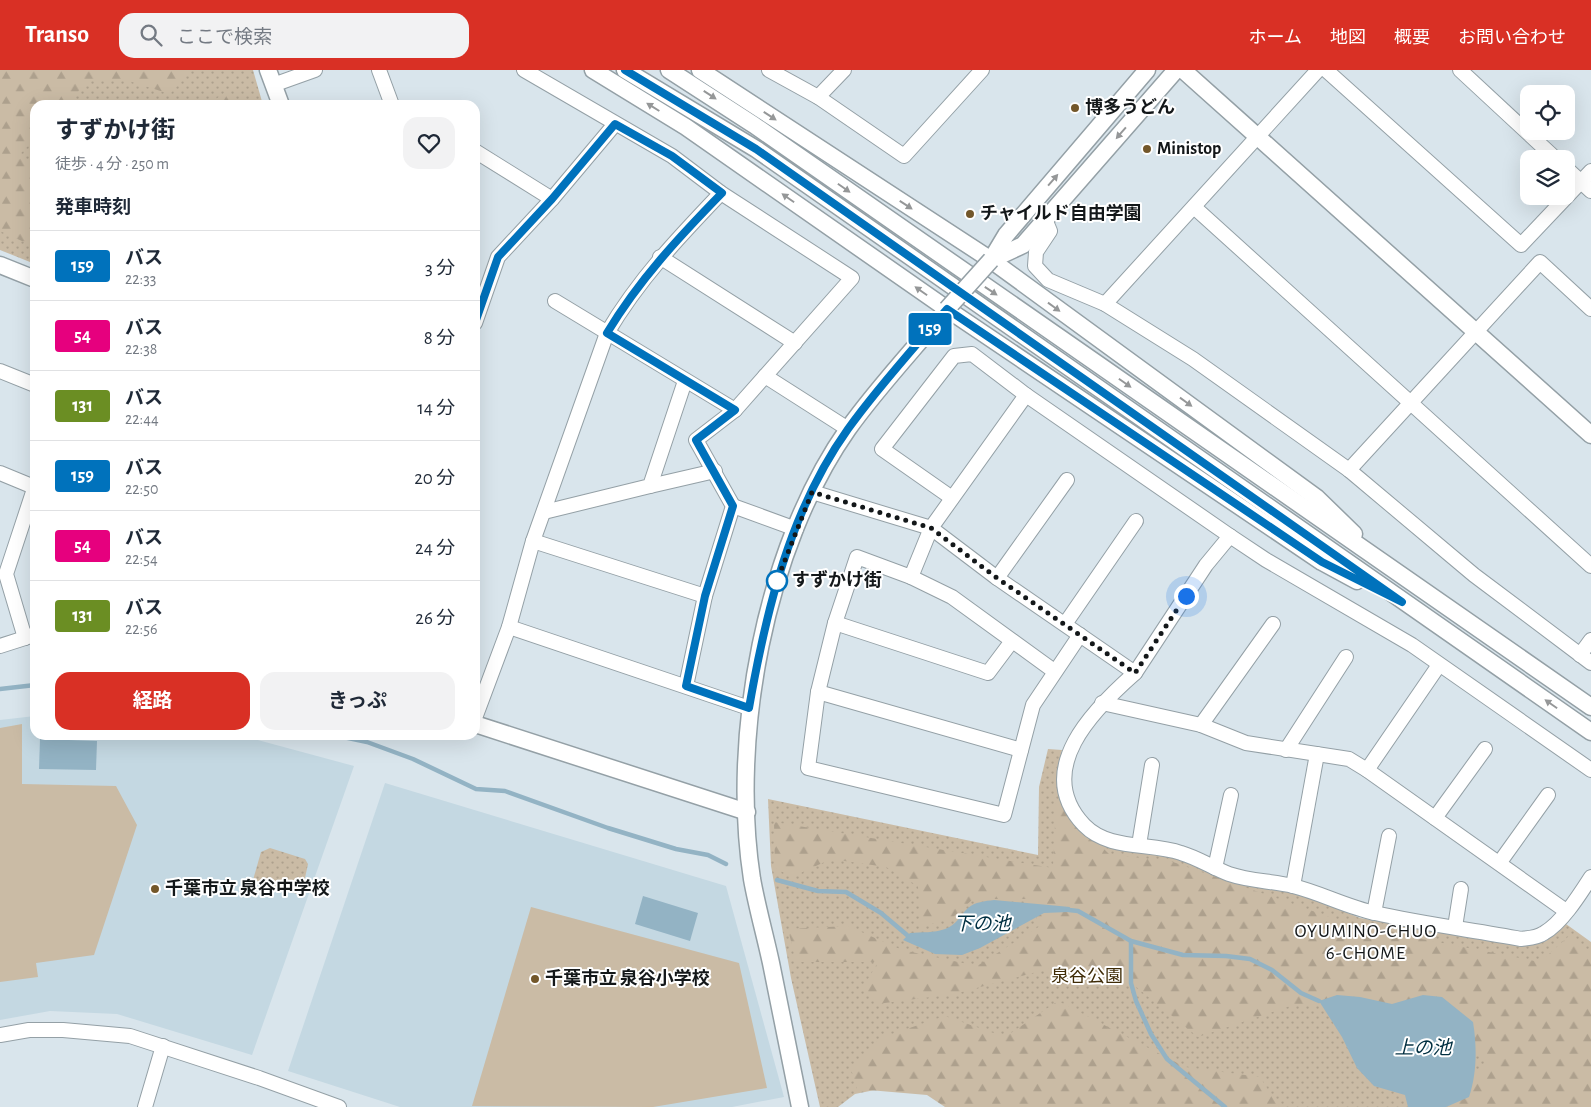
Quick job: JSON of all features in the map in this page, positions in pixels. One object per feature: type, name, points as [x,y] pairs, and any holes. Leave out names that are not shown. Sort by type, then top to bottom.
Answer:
[{"type":"street","points":[[278,100],[270,78],[315,70]]},
{"type":"street","points":[[379,70],[390,100]]},
{"type":"street","points":[[524,70],[672,156],[722,193],[852,278],[735,410],[696,440],[733,506],[796,529]]},
{"type":"street","points":[[593,70],[686,127],[947,309],[1322,562],[1402,602]]},
{"type":"street","points":[[625,70],[756,149],[1402,602],[1591,732]]},
{"type":"street","points":[[669,70],[754,125],[1591,707]]},
{"type":"street","points":[[700,70],[991,260],[1317,498],[1344,523],[1373,556]]},
{"type":"street","points":[[768,70],[818,97],[904,156],[982,70]]},
{"type":"street","points":[[818,97],[844,70]]},
{"type":"street","points":[[800,1107],[752,879],[747,812],[746,746],[749,708],[776,583],[812,492],[848,429],[947,309],[991,260],[1006,235],[1147,70]]},
{"type":"street","points":[[991,260],[1023,245],[1176,70]]},
{"type":"street","points":[[1183,70],[1591,435]]},
{"type":"street","points":[[1105,304],[1318,70]]},
{"type":"street","points":[[1326,70],[1521,245],[1586,186],[1591,171]]},
{"type":"street","points":[[1460,70],[1546,150]]},
{"type":"street","points":[[480,309],[498,257],[552,199],[615,124]]},
{"type":"street","points":[[480,154],[552,199]]},
{"type":"street","points":[[1575,176],[1586,186]]},
{"type":"street","points":[[480,704],[508,627],[533,541],[607,333],[625,303],[660,257],[722,193]]},
{"type":"street","points":[[1194,206],[1591,566]]},
{"type":"street","points":[[1045,219],[1050,232],[1036,252],[1035,266],[1048,280],[1105,304],[1194,359],[1348,470],[1474,575],[1586,659],[1591,640]]},
{"type":"street","points":[[660,257],[795,343]]},
{"type":"street","points":[[1348,470],[1477,334],[1540,262],[1591,309]]},
{"type":"street","points":[[0,265],[30,277]]},
{"type":"street","points":[[555,300],[735,410]]},
{"type":"street","points":[[952,498],[882,449],[954,356],[972,354],[1026,395],[1230,536],[1266,560],[1412,645],[1591,770]]},
{"type":"street","points":[[0,371],[30,384]]},
{"type":"street","points":[[765,376],[848,429]]},
{"type":"street","points":[[650,486],[685,381]]},
{"type":"street","points":[[911,577],[931,528],[1026,395]]},
{"type":"street","points":[[544,512],[714,471]]},
{"type":"street","points":[[0,473],[30,484]]},
{"type":"street","points":[[997,578],[1067,480]]},
{"type":"street","points":[[812,492],[931,528],[997,578],[1135,673]]},
{"type":"street","points":[[0,646],[30,636],[3,573],[30,500]]},
{"type":"street","points":[[686,686],[705,596],[733,506]]},
{"type":"street","points":[[1064,624],[1136,521]]},
{"type":"street","points":[[1230,536],[1206,565],[1135,673],[1102,703],[1071,748],[1064,778],[1067,794],[1084,825],[1097,835],[1114,842],[1180,852],[1230,874],[1293,886],[1374,913],[1521,939],[1533,938],[1545,933],[1589,883]]},
{"type":"street","points":[[533,541],[705,596]]},
{"type":"street","points":[[1054,671],[952,597],[911,577],[857,557],[835,623],[818,692],[808,768],[1004,815],[1033,705],[1054,671],[1080,635]]},
{"type":"street","points":[[835,623],[988,674],[1012,641]]},
{"type":"street","points":[[1201,725],[1273,624]]},
{"type":"street","points":[[508,627],[749,708]]},
{"type":"street","points":[[1286,750],[1346,657]]},
{"type":"street","points":[[1367,770],[1439,665]]},
{"type":"street","points":[[818,692],[1021,750]]},
{"type":"street","points":[[1102,703],[1201,725],[1246,743],[1348,760],[1367,770],[1500,862],[1566,911]]},
{"type":"street","points":[[480,726],[747,812]]},
{"type":"street","points":[[1435,818],[1485,748]]},
{"type":"street","points":[[1293,886],[1317,754]]},
{"type":"street","points":[[1139,845],[1152,765]]},
{"type":"street","points":[[1215,868],[1230,795]]},
{"type":"street","points":[[1500,862],[1548,795]]},
{"type":"street","points":[[1374,913],[1389,836]]},
{"type":"street","points":[[1455,927],[1461,889]]},
{"type":"street","points":[[0,1035],[29,1030],[99,1032],[130,1036],[339,1107]]},
{"type":"street","points":[[145,1107],[163,1046]]},
{"type":"shaded area","name":"千葉市立 泉谷中学校","points":[[30,717],[30,740],[258,740],[354,766],[252,1055],[117,1014],[50,1011],[0,1020],[0,720]]},
{"type":"shaded area","name":"千葉市立 泉谷小学校","points":[[385,783],[726,886],[784,1097],[732,1107],[400,1107],[288,1071]]},
{"type":"green space","points":[[0,70],[253,70],[262,100],[30,100],[30,262],[0,250]]},
{"type":"green space","points":[[0,70],[183,70],[188,74],[170,94],[129,81],[88,79],[72,100],[30,100],[30,144],[20,154],[30,166],[30,208],[27,215],[30,216],[30,245],[0,231]]},
{"type":"green space","points":[[228,90],[233,100],[215,100]]},
{"type":"green space","points":[[22,724],[22,784],[116,786],[137,825],[94,955],[36,963],[38,977],[0,982],[0,728]]},
{"type":"green space","name":"泉谷公園","points":[[1048,749],[1062,750],[1057,775],[1063,801],[1079,828],[1113,849],[1175,856],[1232,883],[1298,893],[1360,918],[1520,945],[1546,941],[1566,924],[1591,942],[1591,1107],[1002,1107],[924,1080],[855,1094],[838,1107],[820,1107],[791,978],[771,866],[768,799],[1038,855],[1039,787]]},
{"type":"green space","points":[[1056,802],[1109,854],[1173,862],[1355,926],[1540,962],[1570,935],[1591,953],[1591,1107],[1447,1107],[1488,1064],[1444,1007],[1296,1004],[1198,1037],[1135,986],[1059,966],[954,994],[877,1004],[864,986],[878,962],[796,962],[788,929],[848,926],[902,950],[977,966],[1040,926],[1029,899],[973,899],[952,918],[921,927],[918,886],[886,867],[831,859],[792,877],[775,868],[774,822],[1053,868]]},
{"type":"green space","points":[[270,848],[305,859],[308,864],[303,887],[297,894],[253,880],[261,852]]},
{"type":"green space","points":[[531,907],[739,963],[767,1088],[653,1107],[472,1106]]},
{"type":"green space","points":[[1058,1001],[1185,1067],[1260,1077],[1279,1107],[945,1107],[927,1095],[857,1089],[851,1069],[880,1038],[945,1016],[1005,1037]]},
{"type":"water","points":[[40,740],[97,741],[96,770],[39,769]]},
{"type":"water","points":[[643,896],[698,913],[690,941],[635,924]]},
{"type":"water","name":"下の池","points":[[994,900],[1070,907],[1068,912],[1044,913],[980,948],[962,955],[935,954],[903,940],[910,933],[945,929],[971,906],[980,902]]},
{"type":"water","name":"上の池","points":[[1337,995],[1360,997],[1392,1004],[1423,995],[1442,997],[1473,1022],[1476,1060],[1474,1079],[1469,1097],[1446,1107],[1408,1107],[1405,1095],[1374,1086],[1357,1068],[1342,1037],[1319,1001]]},
{"type":"waterway","points":[[0,689],[30,686]]},
{"type":"waterway","points":[[358,740],[413,759],[476,789],[505,791],[608,828],[676,849],[708,855],[726,864]]},
{"type":"waterway","points":[[777,880],[818,891],[846,892],[881,913],[907,935]]},
{"type":"waterway","points":[[1069,910],[1078,911],[1131,941],[1183,955],[1226,956],[1250,959],[1272,970],[1301,993],[1319,1001]]},
{"type":"waterway","points":[[1131,941],[1131,983],[1136,1001],[1151,1034],[1167,1059],[1225,1107]]},
{"type":"bus line","name":"159","points":[[480,309],[498,257],[552,199],[615,124],[672,156],[722,193],[660,257],[625,303],[607,333],[735,410],[696,440],[733,506],[705,596],[686,686],[749,708],[776,583],[812,492],[848,429],[947,309],[1322,562],[1402,602],[756,149],[625,70]]},
{"type":"place","name":"博多うどん","points":[[1075,108]]},
{"type":"place","name":"Ministop","points":[[1147,149]]},
{"type":"place","name":"チャイルド自由学園","points":[[970,214]]},
{"type":"place","name":"すずかけ街","points":[[777,581]]},
{"type":"place","name":"千葉市立 泉谷中学校","points":[[155,889]]},
{"type":"place","name":"千葉市立 泉谷小学校","points":[[535,979]]},
{"type":"district","name":"OYUMINO-CHUO 6-CHOME","points":[[1366,942]]},
{"type":"route","points":[[777,581],[776,583],[812,492],[931,528],[997,578],[1135,673],[1186,596]]}]
